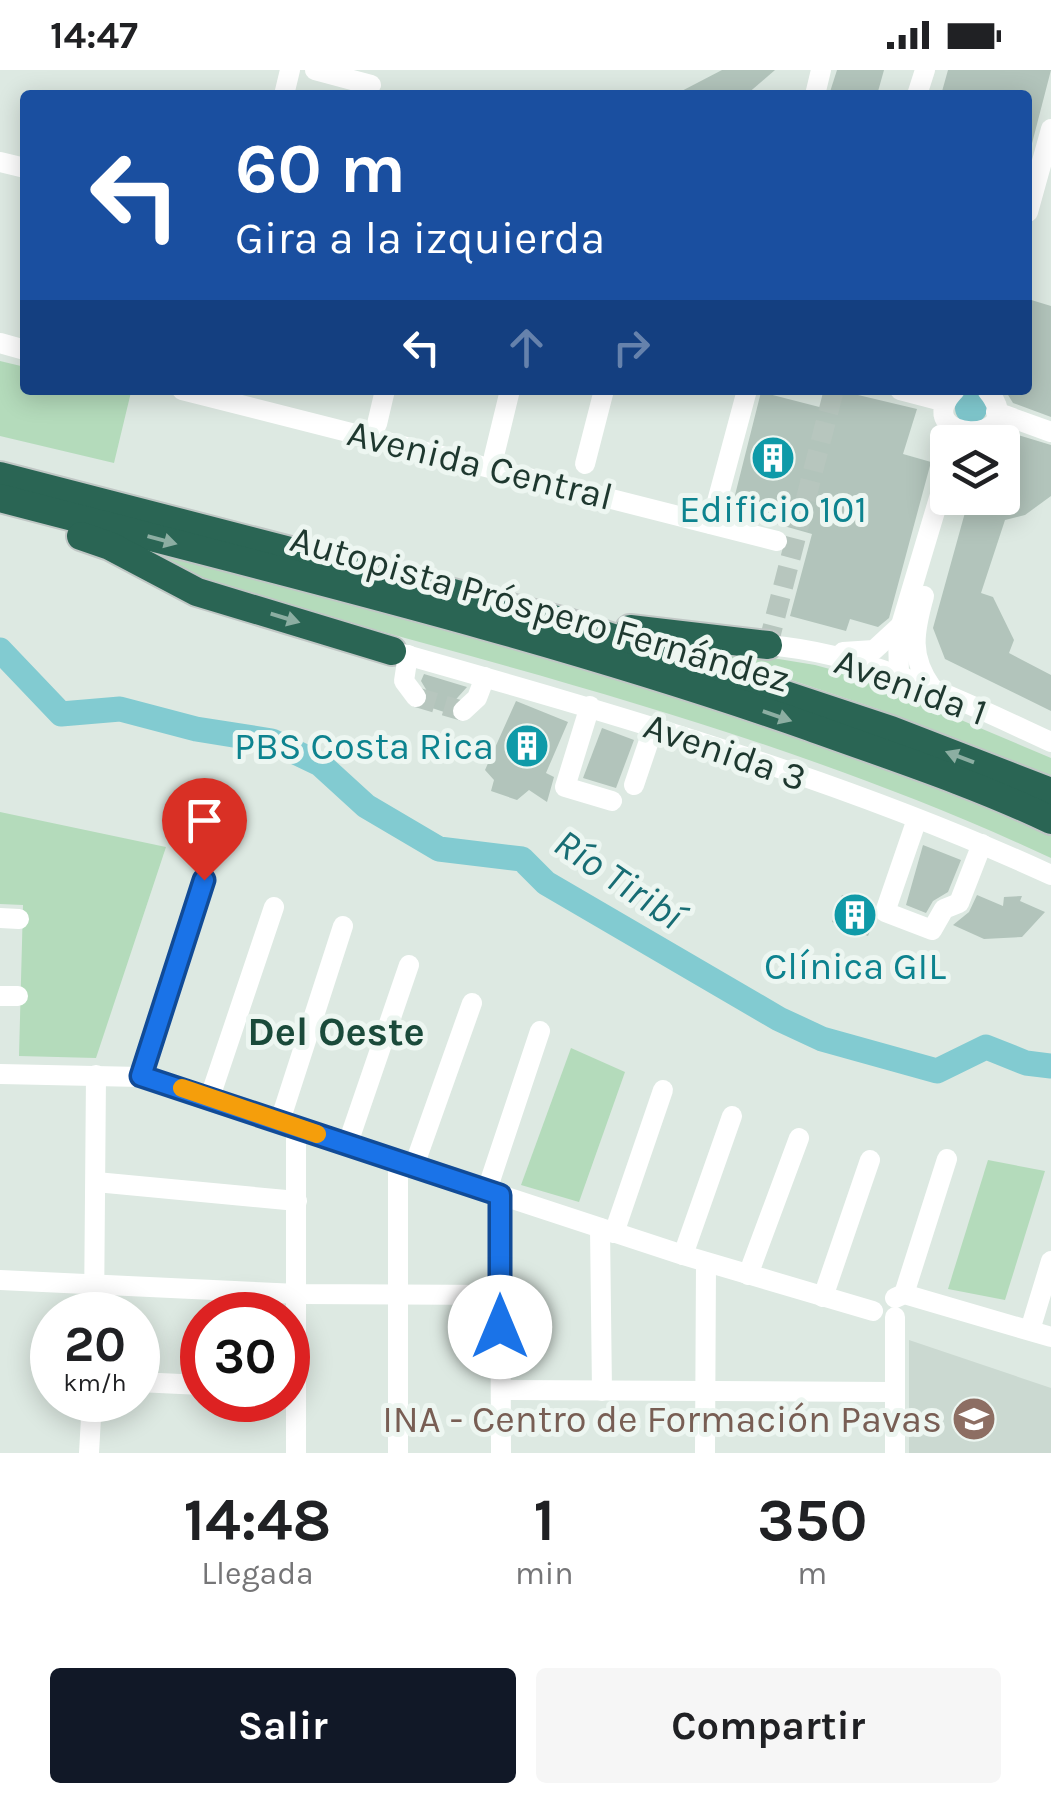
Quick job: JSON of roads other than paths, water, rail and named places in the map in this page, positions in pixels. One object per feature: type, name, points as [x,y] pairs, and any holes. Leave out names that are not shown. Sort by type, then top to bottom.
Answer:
[{"type":"highway","name":"Autopista Próspero Fernández","points":[[0,476],[565,622],[873,724],[1051,792]]},
{"type":"highway","name":"Autopista Próspero Fernández","points":[[0,501],[644,670],[880,752],[1051,820]]},
{"type":"highway","points":[[0,501],[110,546],[197,592],[400,653]]},
{"type":"highway","points":[[565,622],[782,646]]},
{"type":"street","points":[[316,70],[371,85]]},
{"type":"street","points":[[1032,197],[1051,128]]},
{"type":"street","name":"Avenida Central","points":[[215,395],[778,542]]},
{"type":"street","points":[[377,424],[384,395]]},
{"type":"street","points":[[494,456],[509,395]]},
{"type":"street","points":[[584,464],[603,395]]},
{"type":"street","points":[[711,524],[746,395]]},
{"type":"street","points":[[989,395],[996,412],[1051,432]]},
{"type":"street","points":[[951,396],[946,416],[953,425]]},
{"type":"street","points":[[990,425],[996,412]]},
{"type":"street","points":[[899,674],[897,648],[902,622],[934,515]]},
{"type":"street","points":[[932,688],[916,659],[914,644],[946,515]]},
{"type":"street","points":[[782,646],[858,654],[886,644],[902,622]]},
{"type":"street","name":"Avenida 1","points":[[782,646],[899,674],[1051,742]]},
{"type":"street","points":[[400,653],[405,686],[416,697]]},
{"type":"street","name":"Avenida 3","points":[[400,653],[654,726],[917,819],[1051,874]]},
{"type":"street","points":[[463,711],[478,698],[485,677]]},
{"type":"street","points":[[590,706],[565,786],[612,801]]},
{"type":"street","points":[[634,784],[654,726]]},
{"type":"street","points":[[917,819],[884,912],[932,930],[944,910],[959,903],[982,844]]},
{"type":"street","points":[[141,1076],[204,880]]},
{"type":"street","points":[[210,1097],[274,907]]},
{"type":"street","points":[[298,1292],[297,1201],[288,1124],[343,926]]},
{"type":"street","points":[[348,1143],[409,965]]},
{"type":"street","points":[[398,1453],[398,1296],[406,1162],[472,1003]]},
{"type":"street","points":[[501,1453],[500,1295],[494,1193],[540,1031]]},
{"type":"street","points":[[0,1074],[141,1076],[682,1256],[824,1298],[873,1311],[879,1296],[1051,1338]]},
{"type":"street","points":[[95,1292],[96,1075]]},
{"type":"street","points":[[602,1391],[607,1230],[662,1090]]},
{"type":"street","points":[[682,1256],[732,1116]]},
{"type":"street","points":[[748,1275],[800,1138]]},
{"type":"street","points":[[895,1453],[898,1303],[947,1159]]},
{"type":"street","points":[[824,1298],[870,1160]]},
{"type":"street","points":[[96,1182],[297,1201]]},
{"type":"street","points":[[1030,1330],[1051,1261]]},
{"type":"street","points":[[705,1453],[706,1262]]},
{"type":"street","points":[[0,1280],[264,1292]]},
{"type":"street","points":[[310,1294],[500,1295]]},
{"type":"street","points":[[500,1390],[895,1392]]},
{"type":"street","points":[[89,1453],[91,1422]]},
{"type":"street","points":[[294,1422],[296,1453]]},
{"type":"water","points":[[962,395],[980,395],[986,402],[986,414],[977,423],[965,423],[956,414],[956,402]]},
{"type":"waterway","name":"Río Tiribí","points":[[0,650],[61,714],[120,709],[196,729],[272,741],[320,764],[366,806],[439,849],[522,859],[546,883],[779,1019],[822,1039],[937,1071],[986,1047],[1026,1063],[1051,1066]]},
{"type":"tunnel","points":[[768,645],[833,395]]},
{"type":"tunnel","points":[[416,697],[463,711]]},
{"type":"place","name":"Edificio 101","points":[[773,458]]},
{"type":"place","name":"PBS Costa Rica","points":[[527,746]]},
{"type":"place","name":"Clínica GIL","points":[[855,915]]},
{"type":"place","name":"INA - Centro de Formación Pavas","points":[[974,1419]]},
{"type":"district","name":"Del Oeste","points":[[336,1031]]}]
